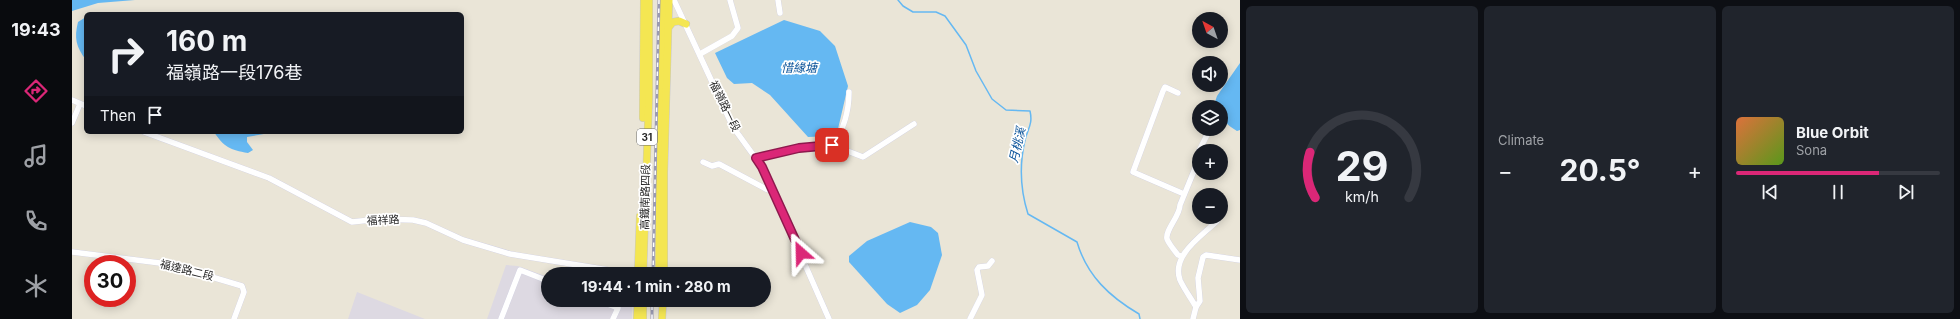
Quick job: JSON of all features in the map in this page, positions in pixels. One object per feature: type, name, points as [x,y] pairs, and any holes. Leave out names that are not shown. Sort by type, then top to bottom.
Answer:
[{"type":"main road","name":"高鐵南路四段","points":[[643,267],[649,95],[649,0]]},
{"type":"main road","name":"高鐵南路四段","points":[[638,267],[649,0]]},
{"type":"main road","name":"高鐵南路四段","points":[[664,1],[668,28],[664,267]]},
{"type":"main road","name":"高鐵南路四段","points":[[659,267],[660,143],[664,1]]},
{"type":"main road","points":[[668,28],[673,22],[679,21],[686,24]]},
{"type":"main road","points":[[643,122],[649,95]]},
{"type":"main road","points":[[660,143],[666,120]]},
{"type":"main road","points":[[637,319],[638,307]]},
{"type":"main road","points":[[643,307],[643,319]]},
{"type":"main road","points":[[657,319],[658,307]]},
{"type":"main road","points":[[662,319],[663,307]]},
{"type":"street","name":"福嶺路一段","points":[[674,0],[733,127],[762,167],[829,319]]},
{"type":"street","points":[[700,54],[732,36],[738,28],[730,0]]},
{"type":"street","points":[[778,0],[780,13]]},
{"type":"street","points":[[1178,93],[1165,87],[1162,91],[1133,172],[1184,194]]},
{"type":"street","points":[[832,145],[840,131],[847,113],[849,92]]},
{"type":"street","points":[[72,100],[84,105]]},
{"type":"street","points":[[72,123],[80,104]]},
{"type":"street","points":[[756,158],[799,148],[832,145],[864,157],[914,124]]},
{"type":"street","name":"福祥路","points":[[149,134],[269,178],[352,222],[379,219],[413,220],[426,223],[463,240],[510,254],[590,267]]},
{"type":"street","points":[[703,162],[712,166],[719,164],[766,189],[773,191]]},
{"type":"street","points":[[1181,256],[1178,255],[1167,240],[1167,235],[1180,211],[1180,205],[1192,175]]},
{"type":"street","points":[[1196,307],[1180,280],[1178,268],[1181,256],[1214,224]]},
{"type":"street","name":"福達路二段","points":[[72,252],[168,264],[242,286],[244,292],[234,319]]},
{"type":"street","points":[[1193,319],[1196,307],[1200,301],[1198,278],[1203,257],[1206,255],[1240,260]]},
{"type":"street","points":[[970,319],[982,295],[977,270],[979,267],[988,266],[992,261]]},
{"type":"street","points":[[501,319],[520,270],[541,278]]},
{"type":"street","points":[[613,319],[618,308],[615,307]]},
{"type":"shaded area","points":[[506,265],[518,266],[541,274],[541,307],[632,307],[632,319],[487,319]]},
{"type":"shaded area","points":[[357,292],[425,319],[348,319]]},
{"type":"water","points":[[72,0],[135,0],[98,3],[72,11]]},
{"type":"water","points":[[84,18],[84,57],[80,51],[76,38],[78,22]]},
{"type":"water","name":"惜緣塘","points":[[784,20],[820,31],[835,46],[848,86],[838,129],[831,136],[808,137],[770,95],[752,83],[734,84],[727,78],[715,53]]},
{"type":"water","points":[[1240,63],[1240,130],[1237,131],[1228,124],[1228,100],[1216,100],[1220,92],[1228,92],[1228,80]]},
{"type":"water","points":[[216,134],[264,134],[247,137],[247,142],[253,150],[248,153],[236,151],[221,141]]},
{"type":"water","points":[[910,222],[931,227],[938,233],[942,255],[930,290],[917,305],[900,313],[887,304],[849,262],[849,256],[867,241]]},
{"type":"waterway","name":"月桃溪","points":[[898,0],[903,6],[913,12],[936,12],[945,16],[966,45],[976,71],[992,99],[1006,110],[1030,111],[1031,123],[1025,140],[1021,168],[1023,196],[1028,214],[1077,242],[1081,254],[1093,275],[1109,293],[1139,314],[1140,319]]},
{"type":"railway","points":[[653,267],[659,0]]},
{"type":"railway","points":[[652,307],[652,319]]},
{"type":"route","points":[[801,253],[762,167],[756,158],[799,148],[832,145]]}]
